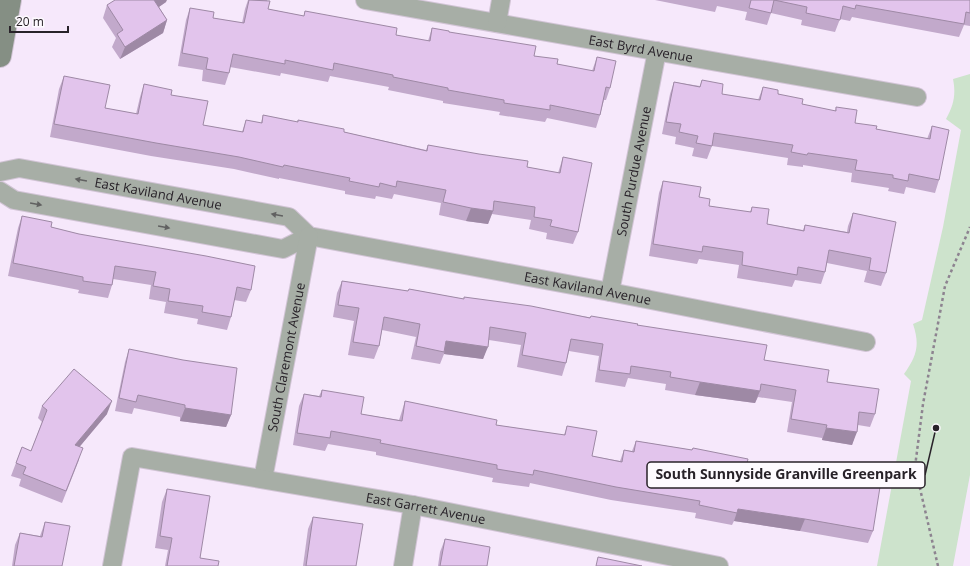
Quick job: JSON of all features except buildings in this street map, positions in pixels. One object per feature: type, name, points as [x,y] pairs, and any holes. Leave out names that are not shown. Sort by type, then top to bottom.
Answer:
[{"type":"street","points":[[0,56],[10,0]]},
{"type":"street","name":"East Byrd Avenue","points":[[365,0],[916,97]]},
{"type":"street","points":[[497,23],[502,0]]},
{"type":"street","name":"South Purdue Avenue","points":[[610,292],[657,51]]},
{"type":"street","name":"East Kaviland Avenue","points":[[0,172],[19,168],[289,218],[309,236],[610,292],[866,342]]},
{"type":"street","points":[[0,191],[14,200],[283,249],[309,236]]},
{"type":"street","name":"South Claremont Avenue","points":[[263,479],[309,236]]},
{"type":"street","name":"East Garrett Avenue","points":[[112,566],[132,457],[413,505],[688,563],[719,566]]},
{"type":"street","points":[[403,566],[413,505]]},
{"type":"path","points":[[938,566],[915,467],[923,404],[945,286],[970,227]]},
{"type":"green space","points":[[970,74],[970,475],[953,566],[877,566],[911,381],[904,374],[912,362],[917,344],[913,324],[922,320],[943,227],[961,130],[946,119],[954,99],[953,79]]},
{"type":"place","name":"South Sunnyside Granville Greenpark","points":[[936,428]]}]
